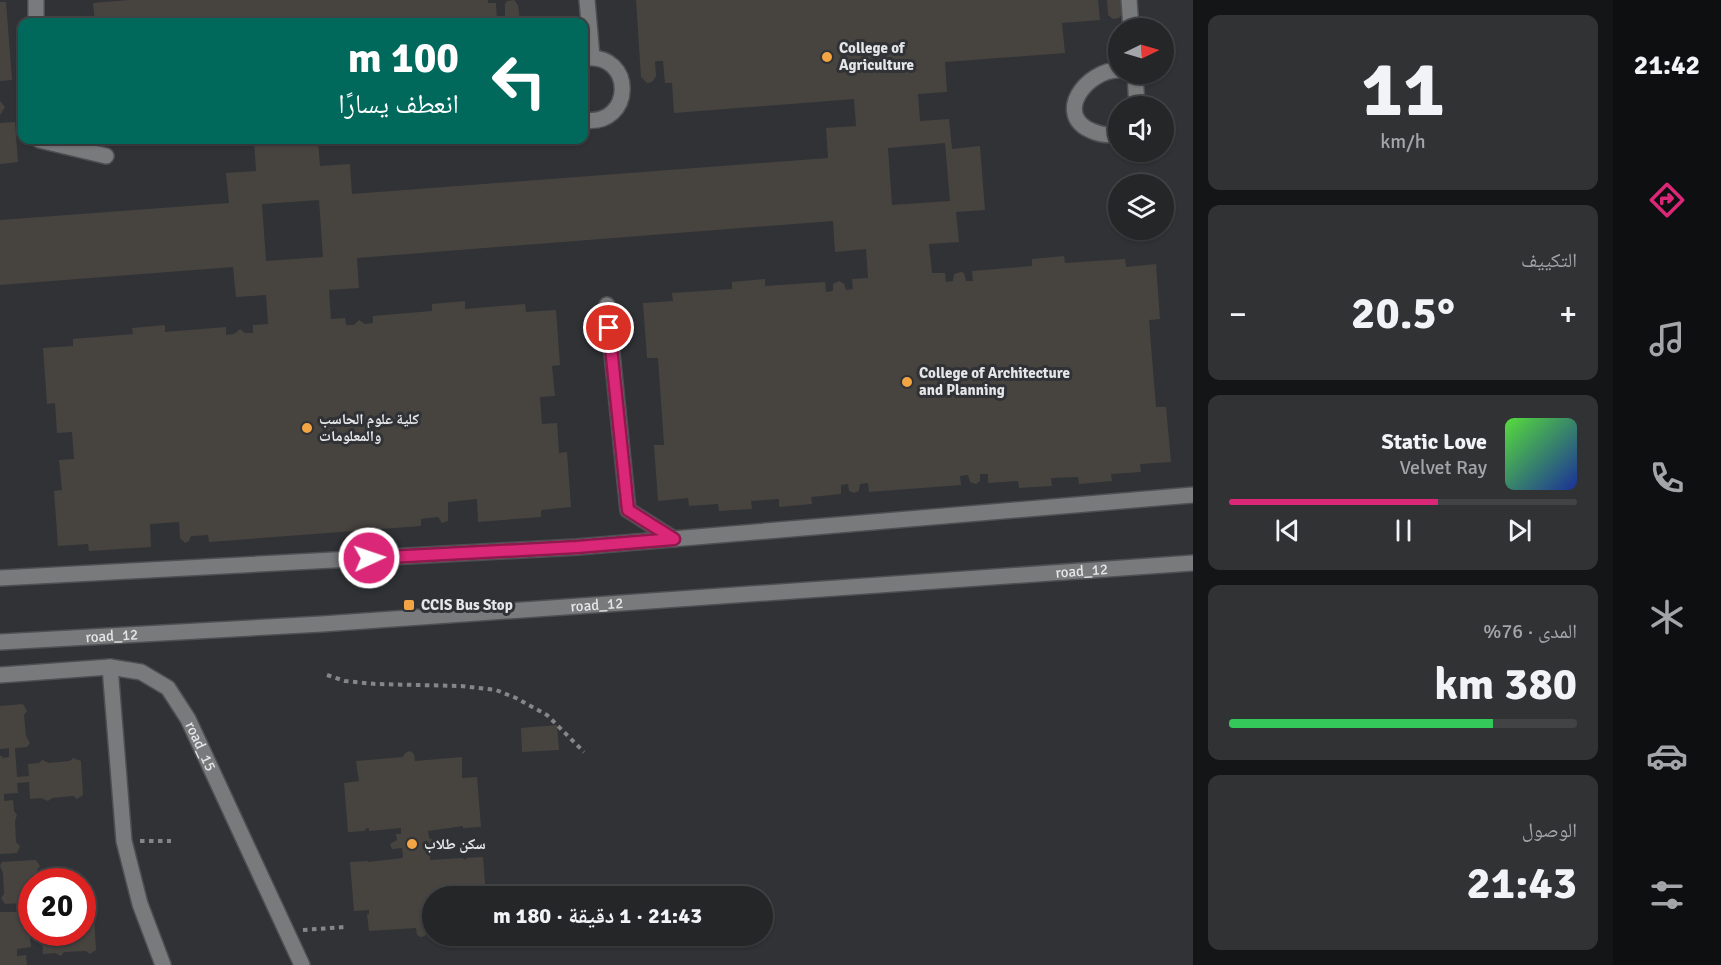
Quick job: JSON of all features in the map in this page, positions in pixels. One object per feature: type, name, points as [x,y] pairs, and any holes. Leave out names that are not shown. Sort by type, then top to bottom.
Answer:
[{"type":"street","points":[[36,0],[36,18]]},
{"type":"street","points":[[587,0],[587,18]]},
{"type":"street","points":[[1129,0],[1130,18]]},
{"type":"street","points":[[588,58],[603,59],[611,64],[622,82],[620,103],[614,111],[596,121],[588,120]]},
{"type":"street","points":[[1108,72],[1093,79],[1080,90],[1075,100],[1075,111],[1080,123],[1086,129],[1108,134]]},
{"type":"street","points":[[56,144],[106,156]]},
{"type":"street","points":[[607,305],[628,510],[674,539]]},
{"type":"street","points":[[0,578],[577,547],[1193,495]]},
{"type":"street","name":"road_12","points":[[0,642],[322,624],[1193,563]]},
{"type":"street","points":[[110,667],[124,841],[140,904],[163,965]]},
{"type":"street","name":"road_15","points":[[0,675],[110,667],[141,672],[168,688],[179,704],[302,965]]},
{"type":"path","points":[[327,675],[366,684],[461,686],[496,690],[548,715],[584,752]]},
{"type":"path","points":[[124,841],[171,841]]},
{"type":"path","points":[[286,931],[345,927]]},
{"type":"building","points":[[129,0],[488,0],[488,3],[496,3],[497,18],[95,18],[93,3]]},
{"type":"building","points":[[514,0],[518,5],[520,18],[505,18],[507,1]]},
{"type":"building","points":[[636,0],[1098,0],[1100,20],[1062,23],[1065,53],[945,62],[947,92],[918,94],[920,121],[949,119],[952,149],[980,146],[985,210],[956,212],[959,242],[929,244],[932,273],[945,273],[946,282],[953,281],[954,274],[961,272],[964,273],[966,281],[973,281],[972,271],[1032,266],[1032,259],[1064,256],[1065,263],[1125,259],[1126,267],[1156,264],[1160,319],[1149,320],[1156,407],[1166,407],[1171,462],[1140,464],[1141,472],[1111,474],[1112,481],[1079,484],[1078,477],[1051,478],[1052,486],[1019,488],[1018,481],[988,483],[988,474],[980,474],[980,481],[976,484],[970,482],[968,475],[960,476],[961,485],[869,492],[868,483],[860,484],[859,491],[854,493],[849,491],[848,484],[841,485],[841,494],[811,497],[812,504],[779,507],[779,499],[751,501],[752,509],[719,511],[718,504],[689,506],[688,498],[658,501],[654,445],[664,445],[658,358],[647,358],[643,303],[673,301],[672,293],[732,289],[732,282],[765,279],[765,286],[825,282],[826,292],[833,291],[833,284],[839,281],[844,284],[846,290],[853,289],[852,279],[868,278],[866,249],[835,252],[833,221],[357,258],[359,288],[329,290],[331,319],[345,318],[346,325],[354,325],[359,320],[365,324],[373,323],[373,316],[432,311],[432,304],[465,301],[465,309],[525,304],[526,312],[556,310],[560,365],[552,366],[555,396],[540,397],[542,424],[557,423],[559,453],[567,452],[571,507],[541,510],[541,517],[478,522],[477,499],[448,502],[448,521],[442,523],[438,517],[421,519],[421,526],[209,542],[208,535],[191,536],[185,543],[180,538],[179,522],[150,524],[151,547],[89,551],[88,544],[58,546],[54,491],[62,490],[59,460],[74,459],[72,432],[57,433],[55,403],[47,404],[43,348],[73,346],[73,339],[133,334],[132,328],[165,325],[165,332],[226,327],[226,335],[234,334],[240,329],[245,333],[253,333],[253,325],[268,324],[266,295],[236,297],[233,267],[0,285],[0,220],[229,203],[226,173],[256,171],[254,144],[318,144],[320,166],[350,164],[352,194],[828,158],[826,128],[856,126],[854,99],[674,113],[672,83],[665,83],[663,61],[655,61],[656,76],[652,82],[647,83],[641,77]],"holes":[[[945,143],[950,201],[892,205],[888,148]],[[319,200],[323,257],[266,261],[262,204]]]},
{"type":"building","points":[[1107,0],[1121,0],[1122,14],[1119,18],[1112,18],[1108,15]]},
{"type":"building","points":[[0,2],[6,2],[12,80],[0,81]]},
{"type":"building","points":[[0,101],[5,107],[0,115]]},
{"type":"building","points":[[15,122],[18,162],[0,164],[0,123]]},
{"type":"building","points":[[23,704],[27,711],[24,715],[26,736],[30,743],[27,747],[15,748],[17,777],[29,776],[28,764],[39,763],[42,760],[49,763],[70,761],[73,758],[81,761],[83,795],[77,799],[73,796],[52,798],[48,801],[41,798],[30,799],[29,782],[17,783],[18,793],[4,794],[4,801],[13,800],[14,811],[17,815],[16,842],[20,846],[17,853],[0,854],[0,756],[9,757],[9,748],[0,749],[0,706]]},
{"type":"building","points":[[557,725],[559,750],[522,752],[521,728]]},
{"type":"building","name":"سكن طلاب","points":[[410,751],[414,754],[415,761],[462,757],[462,778],[477,777],[481,827],[463,828],[463,826],[428,831],[429,838],[434,843],[430,849],[430,860],[462,858],[466,860],[466,858],[483,857],[485,886],[422,886],[421,937],[417,935],[416,928],[369,931],[367,914],[369,910],[354,911],[350,862],[403,858],[402,848],[392,849],[390,844],[397,840],[396,834],[401,834],[401,828],[369,831],[369,828],[365,831],[348,832],[344,783],[359,781],[356,761],[403,757]]},
{"type":"building","points":[[36,860],[40,866],[38,868],[18,868],[18,903],[5,904],[1,898],[4,894],[3,873],[0,866],[2,862]]},
{"type":"building","points":[[0,912],[18,912],[18,946],[31,947],[17,949],[17,956],[26,955],[27,965],[0,965]]},
{"type":"building","points":[[43,946],[96,946],[96,950],[90,954],[86,951],[64,952],[61,956],[55,953],[43,954]]},
{"type":"place","name":"College of Agriculture","points":[[827,57]]},
{"type":"place","name":"College of Architecture and Planning","points":[[907,382]]},
{"type":"place","name":"كلية علوم الحاسب والمعلومات","points":[[307,428]]},
{"type":"place","name":"CCIS Bus Stop","points":[[409,605]]},
{"type":"place","name":"سكن طلاب","points":[[412,844]]},
{"type":"route","points":[[369,558],[577,547],[674,539],[628,510],[609,328]]}]
